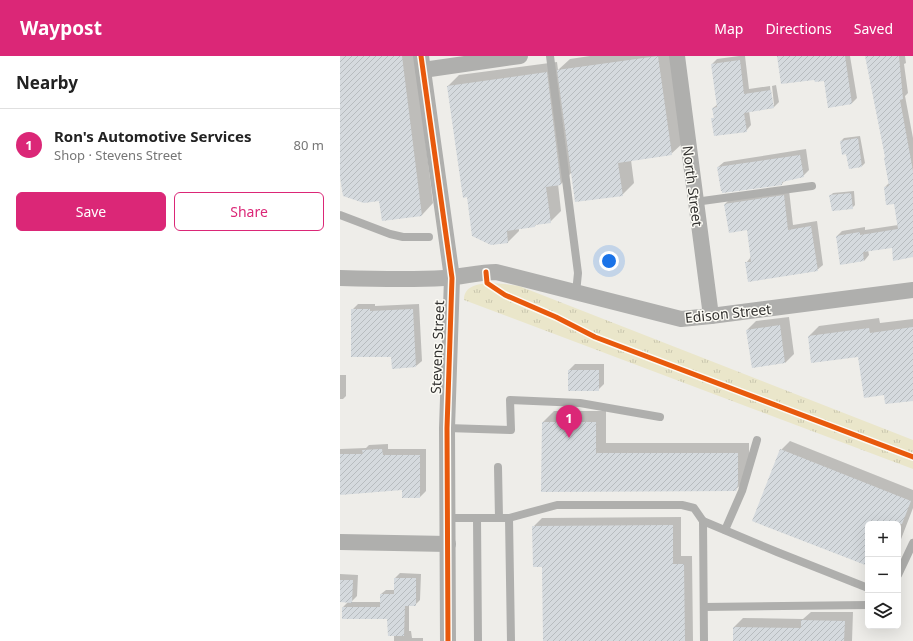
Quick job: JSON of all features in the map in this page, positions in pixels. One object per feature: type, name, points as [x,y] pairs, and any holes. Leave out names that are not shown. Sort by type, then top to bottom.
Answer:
[{"type":"street","points":[[422,63],[520,56]]},
{"type":"street","name":"North Street","points":[[677,56],[711,316]]},
{"type":"street","name":"Stevens Street","points":[[422,63],[452,278],[447,428],[448,641]]},
{"type":"street","name":"Edison Street","points":[[340,278],[426,279],[452,278],[486,272],[496,272],[681,319],[913,290]]},
{"type":"street","points":[[340,542],[448,544]]},
{"type":"lane","points":[[550,56],[578,273],[576,293]]},
{"type":"lane","points":[[696,202],[812,186]]},
{"type":"lane","points":[[340,215],[390,234],[403,237],[429,237]]},
{"type":"lane","points":[[447,428],[511,430],[510,400],[580,403],[660,417]]},
{"type":"lane","points":[[725,530],[742,490],[757,440]]},
{"type":"lane","points":[[498,468],[499,518]]},
{"type":"lane","points":[[448,518],[509,518],[556,505],[682,505],[694,508],[703,521],[865,587]]},
{"type":"lane","points":[[477,518],[478,641]]},
{"type":"lane","points":[[509,518],[511,641]]},
{"type":"lane","points":[[703,521],[704,641]]},
{"type":"lane","points":[[901,568],[913,542]]},
{"type":"lane","points":[[704,607],[865,605]]},
{"type":"green space","points":[[491,283],[519,286],[913,440],[913,469],[464,300],[469,288]]},
{"type":"building","points":[[340,56],[402,56],[422,216],[382,221],[379,201],[364,203],[343,196],[340,177]]},
{"type":"building","points":[[658,56],[672,155],[618,163],[623,196],[575,202],[557,70]]},
{"type":"building","points":[[777,56],[845,56],[852,104],[828,108],[824,81],[815,82],[814,80],[781,84]]},
{"type":"building","points":[[865,56],[899,56],[903,99],[900,100],[913,171],[913,257],[893,261],[892,248],[863,252],[864,261],[840,265],[836,236],[860,232],[860,235],[898,229],[894,204],[886,205],[884,187],[889,186],[885,157]]},
{"type":"building","points":[[740,60],[744,94],[771,90],[774,108],[744,113],[747,132],[714,136],[711,118],[714,118],[712,108],[717,107],[711,64]]},
{"type":"building","points":[[547,72],[561,185],[546,187],[551,223],[507,231],[508,243],[491,245],[472,236],[467,197],[463,198],[447,86]]},
{"type":"building","points":[[858,138],[862,167],[849,169],[846,154],[842,155],[840,141]]},
{"type":"building","points":[[800,155],[804,177],[782,182],[782,185],[722,193],[721,191],[717,167]]},
{"type":"building","points":[[851,193],[853,209],[832,211],[829,195]]},
{"type":"building","points":[[784,195],[788,230],[811,226],[818,271],[748,282],[745,262],[751,262],[747,230],[729,233],[724,204]]},
{"type":"building","points":[[351,309],[370,309],[370,311],[413,309],[416,367],[392,369],[391,357],[351,357]]},
{"type":"building","points":[[780,325],[785,363],[752,368],[746,330]]},
{"type":"building","points":[[913,327],[913,401],[885,404],[884,395],[864,398],[858,357],[811,363],[808,336],[869,328],[870,333]]},
{"type":"building","points":[[568,370],[599,370],[599,391],[568,391]]},
{"type":"building","points":[[542,422],[596,422],[596,453],[738,453],[737,489],[736,491],[541,492]]},
{"type":"building","points":[[382,449],[383,455],[420,455],[420,498],[402,498],[402,490],[340,495],[340,454],[363,454],[362,450]]},
{"type":"building","points":[[780,449],[911,501],[902,524],[901,521],[865,521],[865,565],[752,521]]},
{"type":"building","points":[[673,525],[673,564],[684,564],[685,641],[543,641],[542,567],[533,567],[532,526]]},
{"type":"building","points":[[394,578],[416,578],[416,606],[405,606],[404,636],[388,636],[387,619],[342,619],[342,607],[380,607],[380,594],[394,594]]},
{"type":"building","points":[[340,580],[353,580],[352,603],[340,602]]},
{"type":"building","points":[[801,620],[845,621],[844,641],[733,641],[733,627],[801,628]]},
{"type":"cycle path","points":[[421,56],[452,278],[447,428],[448,641]]},
{"type":"cycle path","points":[[486,272],[487,283],[505,295],[556,317],[595,337],[913,457]]},
{"type":"place","name":"Ron's Automotive Services","points":[[569,438]]}]
